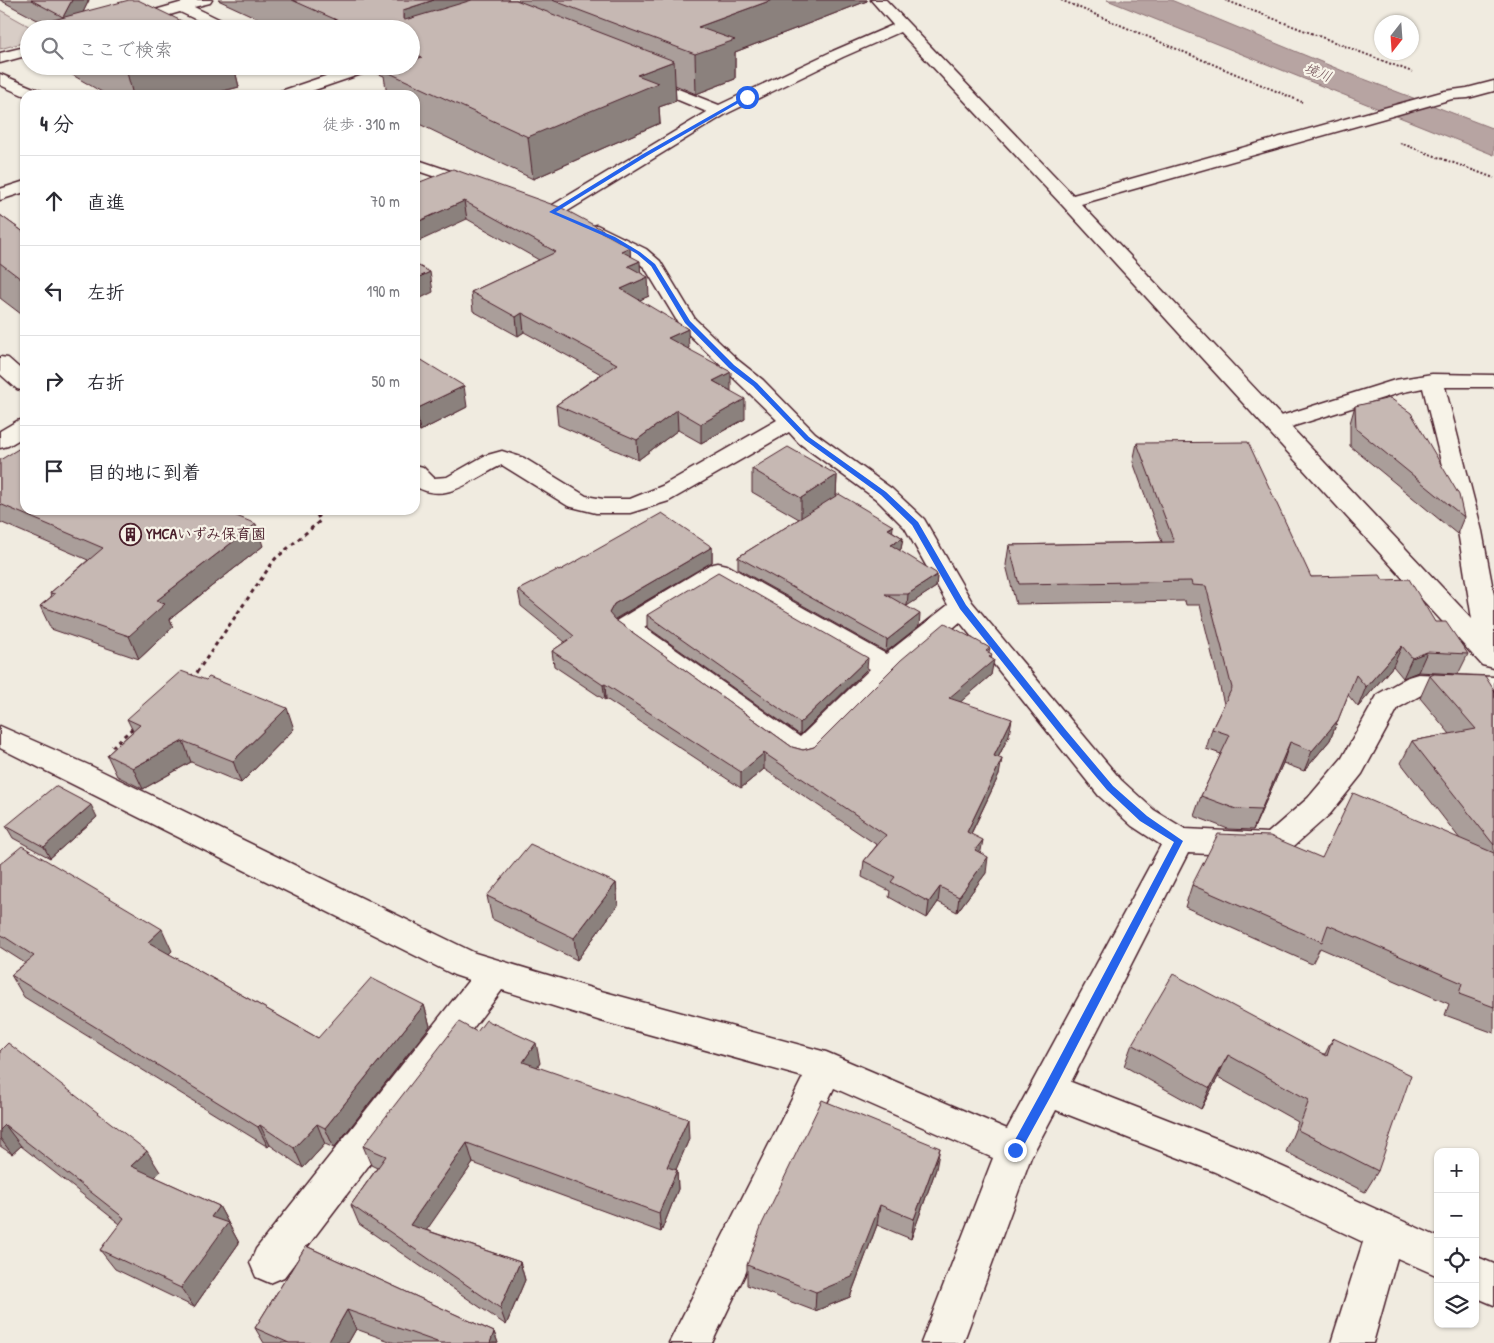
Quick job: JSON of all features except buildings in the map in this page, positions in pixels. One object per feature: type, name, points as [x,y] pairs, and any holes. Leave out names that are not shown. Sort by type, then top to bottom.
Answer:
[{"type":"street","points":[[135,20],[206,0]]},
{"type":"street","points":[[878,0],[1069,202],[1493,659]]},
{"type":"street","points":[[182,6],[210,20]]},
{"type":"street","points":[[902,26],[838,54],[720,112],[542,209],[613,238],[638,253],[653,265],[687,322],[731,366],[755,385],[807,438],[884,494],[915,524],[962,607],[1062,731],[1110,788],[1143,818],[1179,841],[1274,845],[1319,806],[1352,766],[1388,701],[1418,684],[1494,687]]},
{"type":"street","points":[[0,58],[20,52]]},
{"type":"street","points":[[325,75],[333,79]]},
{"type":"street","points":[[299,90],[345,75]]},
{"type":"street","points":[[630,75],[720,112]]},
{"type":"street","points":[[0,79],[25,90]]},
{"type":"street","points":[[1069,202],[1451,94],[1468,93],[1494,86]]},
{"type":"street","points":[[420,166],[497,193]]},
{"type":"street","points":[[0,196],[20,188]]},
{"type":"street","points":[[0,363],[20,380]]},
{"type":"street","points":[[1275,424],[1371,394],[1432,380],[1494,381]]},
{"type":"street","points":[[1432,380],[1470,531],[1493,659]]},
{"type":"street","points":[[420,477],[426,483],[442,486],[455,483],[486,462],[504,457],[519,463],[535,476],[578,502],[600,506],[629,506],[656,498],[790,422]]},
{"type":"street","points":[[0,441],[20,429]]},
{"type":"street","points":[[888,667],[718,571],[625,627],[802,753],[888,667],[962,607]]},
{"type":"street","points":[[0,736],[81,774],[466,965],[601,1006],[826,1068],[1015,1150]]},
{"type":"street","points":[[942,1343],[1015,1150],[1179,841]]},
{"type":"street","points":[[270,1262],[495,974]]},
{"type":"street","points":[[690,1343],[826,1068]]},
{"type":"street","points":[[1048,1090],[1228,1160],[1434,1256]]},
{"type":"street","points":[[1352,1343],[1385,1232]]},
{"type":"street","points":[[1479,1278],[1494,1285]]},
{"type":"path","points":[[1061,0],[1356,122],[1426,153],[1494,178]]},
{"type":"path","points":[[1224,0],[1468,93]]},
{"type":"path","points":[[189,678],[197,672],[275,558],[320,521],[317,515]]},
{"type":"path","points":[[81,774],[139,723]]},
{"type":"shaded area","points":[[0,10],[20,21],[20,43],[0,49]]},
{"type":"water","name":"境川","points":[[1107,0],[1171,0],[1343,71],[1494,129],[1494,155]]},
{"type":"place","name":"YMCAいずみ保育園","points":[[130,534]]},
{"type":"route","points":[[747,97],[645,155],[552,212],[613,238],[638,253],[653,265],[687,322],[731,366],[755,385],[807,438],[884,494],[915,524],[962,607],[1062,731],[1110,788],[1143,818],[1179,841],[1015,1150]]}]
